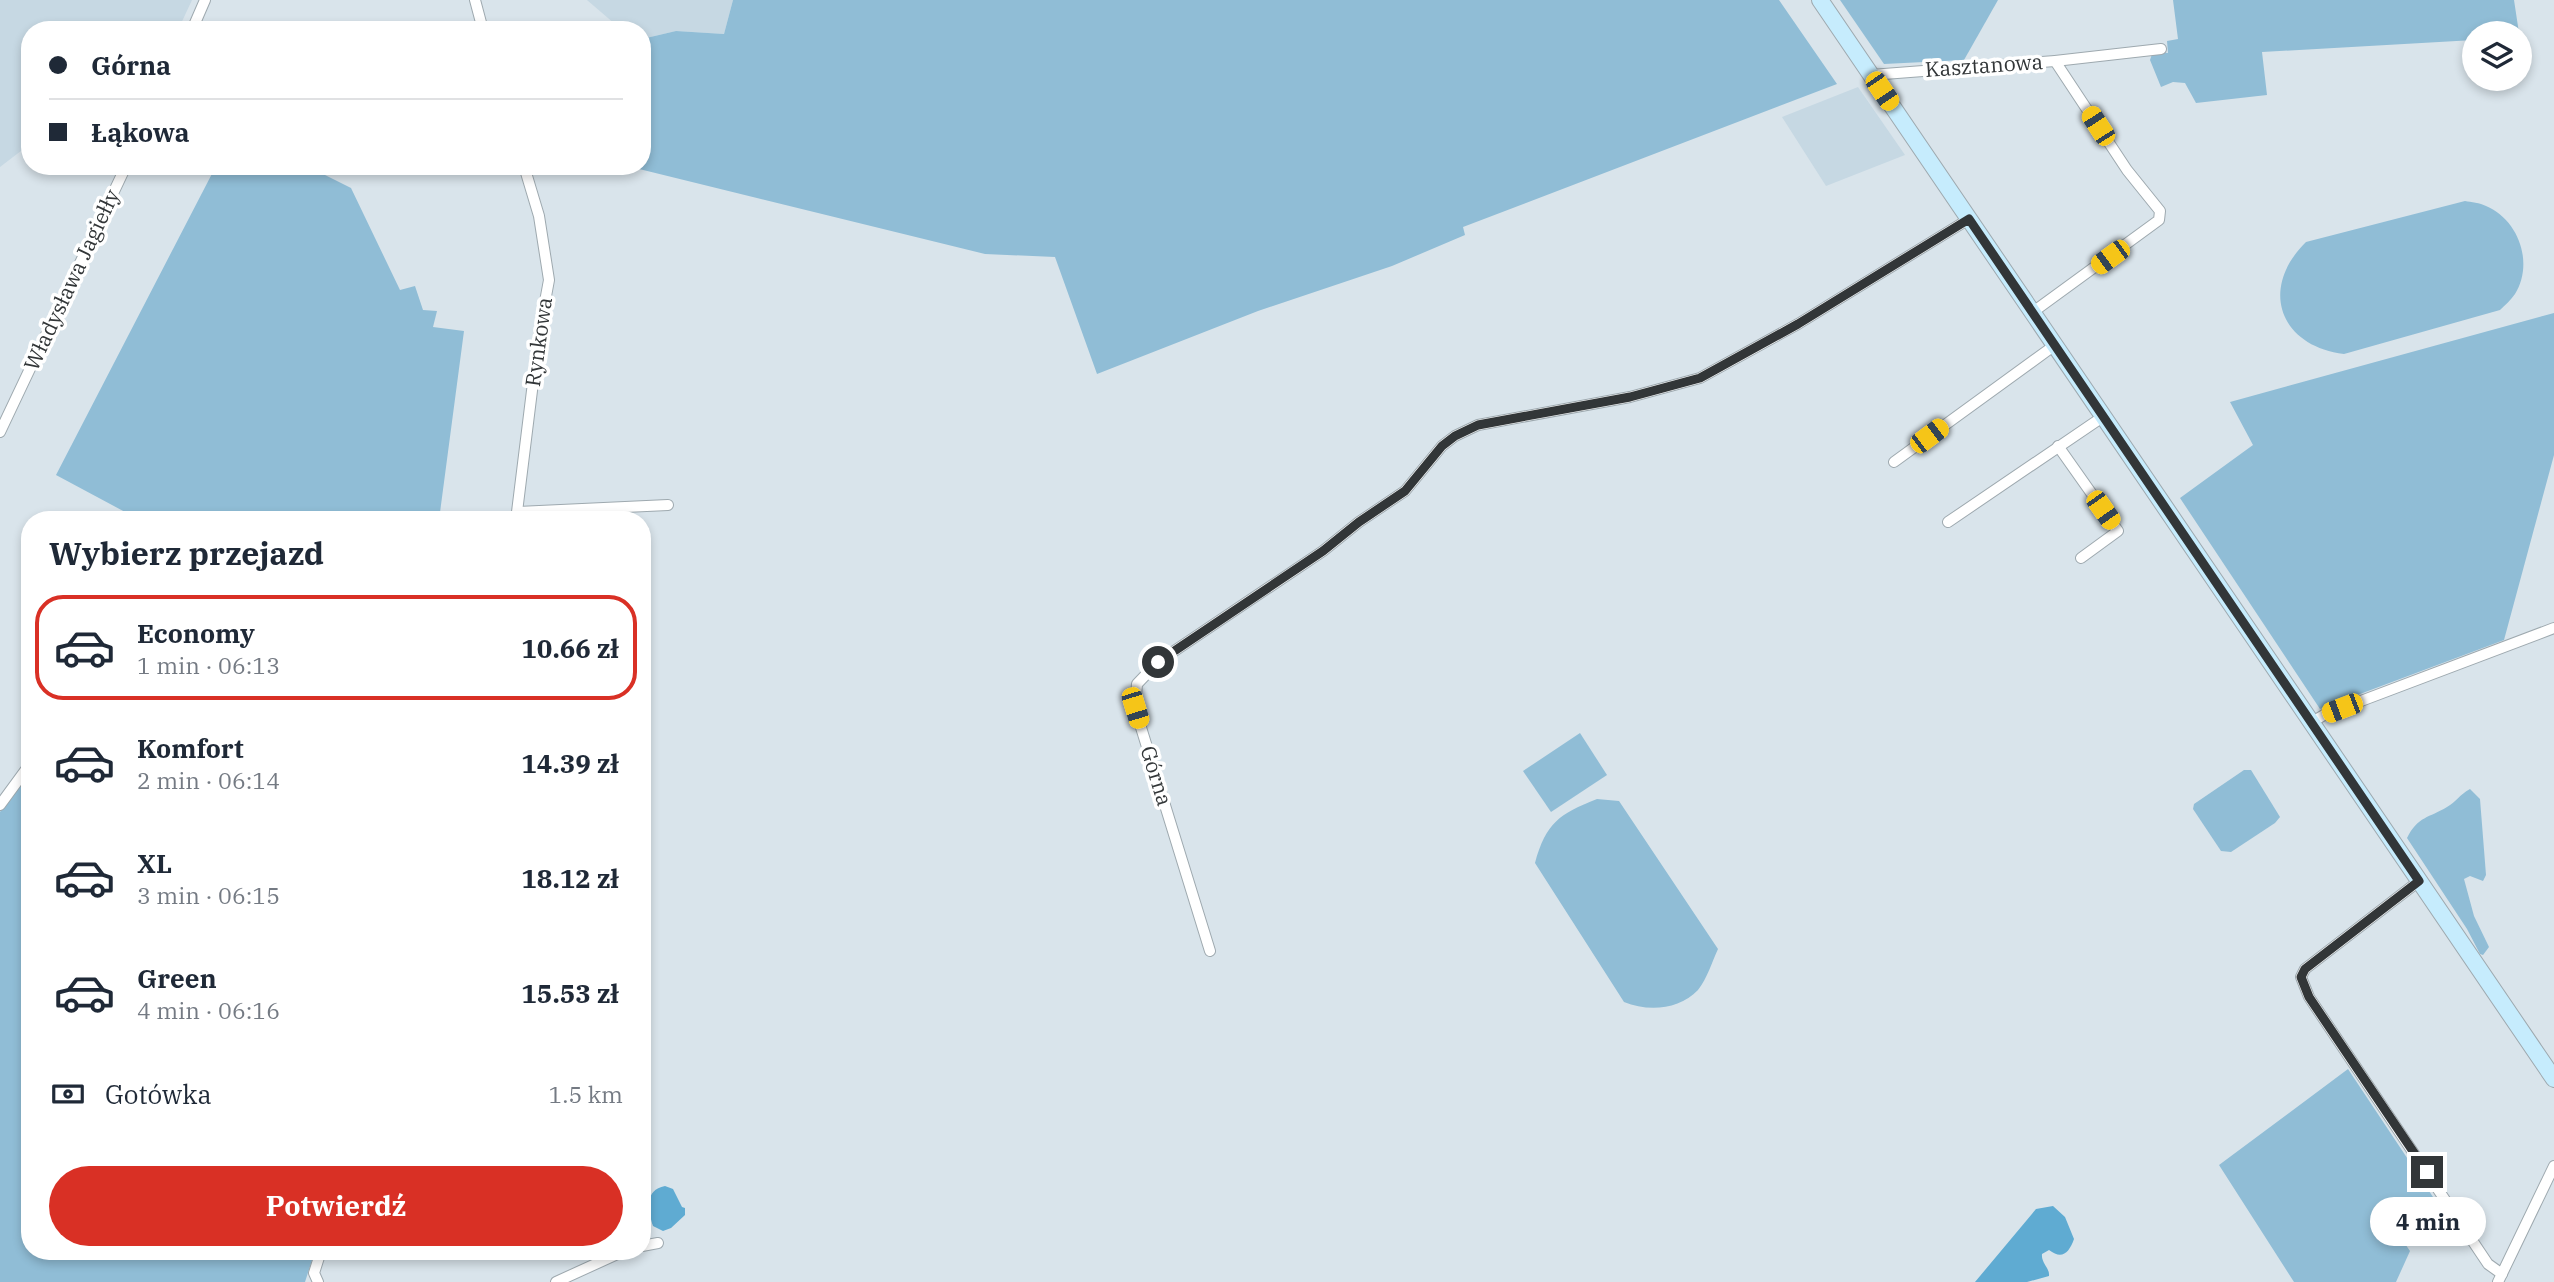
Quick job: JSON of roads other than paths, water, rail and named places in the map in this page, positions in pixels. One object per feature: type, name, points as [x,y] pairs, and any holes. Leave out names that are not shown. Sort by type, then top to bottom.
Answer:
[{"type":"main road","points":[[1820,0],[2554,1079]]},
{"type":"street","points":[[196,21],[205,0]]},
{"type":"street","points":[[475,0],[481,21]]},
{"type":"street","name":"Kasztanowa","points":[[1871,75],[2055,61],[2161,48]]},
{"type":"street","name":"Kasztanowa","points":[[2033,312],[2159,220],[2160,211],[2127,170],[2055,61]]},
{"type":"street","name":"Władysława Jagiełły","points":[[0,432],[122,175]]},
{"type":"street","name":"Rynkowa","points":[[518,511],[539,334],[549,280],[538,216],[527,175]]},
{"type":"street","name":"Górna","points":[[1210,951],[1135,708],[1138,684],[1158,662],[1316,556],[1405,491],[1442,446],[1455,436],[1478,425],[1630,397],[1700,378],[1798,324],[1969,219]]},
{"type":"street","points":[[1894,462],[2056,345]]},
{"type":"street","points":[[1948,522],[2104,416]]},
{"type":"street","points":[[2058,446],[2118,531],[2081,558]]},
{"type":"street","points":[[586,511],[668,505]]},
{"type":"street","points":[[2312,722],[2324,715],[2554,628]]},
{"type":"street","points":[[0,805],[21,776]]},
{"type":"street","points":[[2419,881],[2305,969],[2301,977],[2309,997],[2500,1278],[2554,1166]]},
{"type":"street","points":[[651,1244],[658,1243]]},
{"type":"street","points":[[317,1282],[314,1273],[318,1260]]},
{"type":"street","points":[[556,1282],[604,1260]]}]
